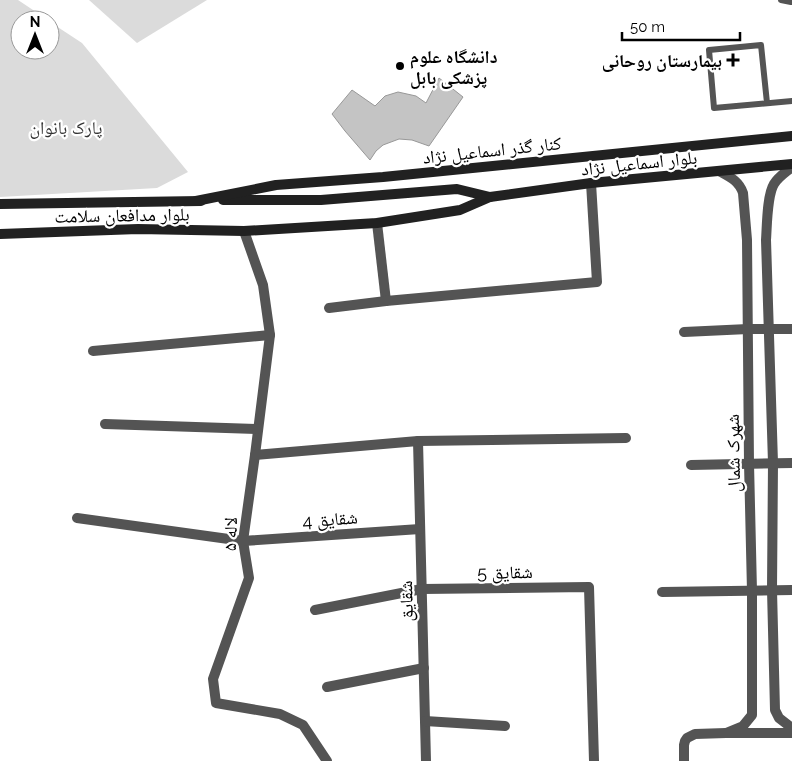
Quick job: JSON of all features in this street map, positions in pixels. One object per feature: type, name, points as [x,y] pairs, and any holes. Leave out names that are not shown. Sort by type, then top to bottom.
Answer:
[{"type":"main road","name":"کنار گذر اسماعیل نژاد","points":[[196,200],[276,186],[792,136]]},
{"type":"main road","name":"بلوار اسماعیل نژاد","points":[[244,231],[377,224],[460,210],[490,197],[591,183],[792,166]]},
{"type":"main road","name":"بلوار اسماعیل نژاد","points":[[196,200],[321,200],[457,189],[490,197]]},
{"type":"main road","name":"بلوار مدافعان سلامت","points":[[0,204],[196,200]]},
{"type":"main road","name":"بلوار مدافعان سلامت","points":[[0,234],[138,229],[244,231]]},
{"type":"street","name":"شهرک شمال","points":[[726,733],[743,726],[752,715],[772,464],[764,330],[766,240],[772,187],[792,166]]},
{"type":"street","name":"شهرک شمال","points":[[719,171],[736,181],[743,193],[747,240],[749,464],[776,710],[779,718],[792,728]]},
{"type":"street","points":[[329,308],[597,282],[591,183]]},
{"type":"street","points":[[377,224],[386,301]]},
{"type":"street","name":"لاله ۵","points":[[244,231],[263,285],[270,335],[243,542],[249,578],[213,679],[216,703],[280,714],[303,725],[327,761]]},
{"type":"street","points":[[747,240],[766,240]]},
{"type":"street","points":[[684,332],[792,329]]},
{"type":"street","points":[[93,351],[270,335]]},
{"type":"street","points":[[104,424],[258,429]]},
{"type":"street","points":[[255,455],[418,441],[626,438]]},
{"type":"street","name":"شقايق","points":[[418,441],[426,761]]},
{"type":"street","points":[[691,465],[792,463]]},
{"type":"street","name":"شقايق 4","points":[[78,518],[243,542],[420,529]]},
{"type":"street","name":"شقايق 5","points":[[315,610],[422,589],[589,588],[594,761]]},
{"type":"street","points":[[662,592],[792,590]]},
{"type":"street","points":[[327,687],[424,668]]},
{"type":"street","points":[[425,721],[505,726]]},
{"type":"street","points":[[684,761],[684,745],[687,738],[695,734],[792,733]]},
{"type":"lane","points":[[781,0],[792,1]]},
{"type":"lane","points":[[767,103],[761,45],[709,50],[714,108],[792,101]]},
{"type":"green space","name":"پارک بانوان","points":[[0,0],[18,0],[33,10],[10,10],[10,60],[60,60],[60,29],[82,43],[188,172],[157,188],[0,197]]},
{"type":"green space","points":[[89,0],[207,0],[137,43]]},
{"type":"building","points":[[439,78],[463,97],[429,146],[412,140],[399,139],[383,145],[370,160],[332,114],[352,90],[375,106],[385,96],[398,92],[416,96],[426,103]]},
{"type":"place","name":"بیمارستان روحانی","points":[[733,60]]},
{"type":"place","name":"دانشگاه علوم پزشکی بابل","points":[[400,66]]}]
